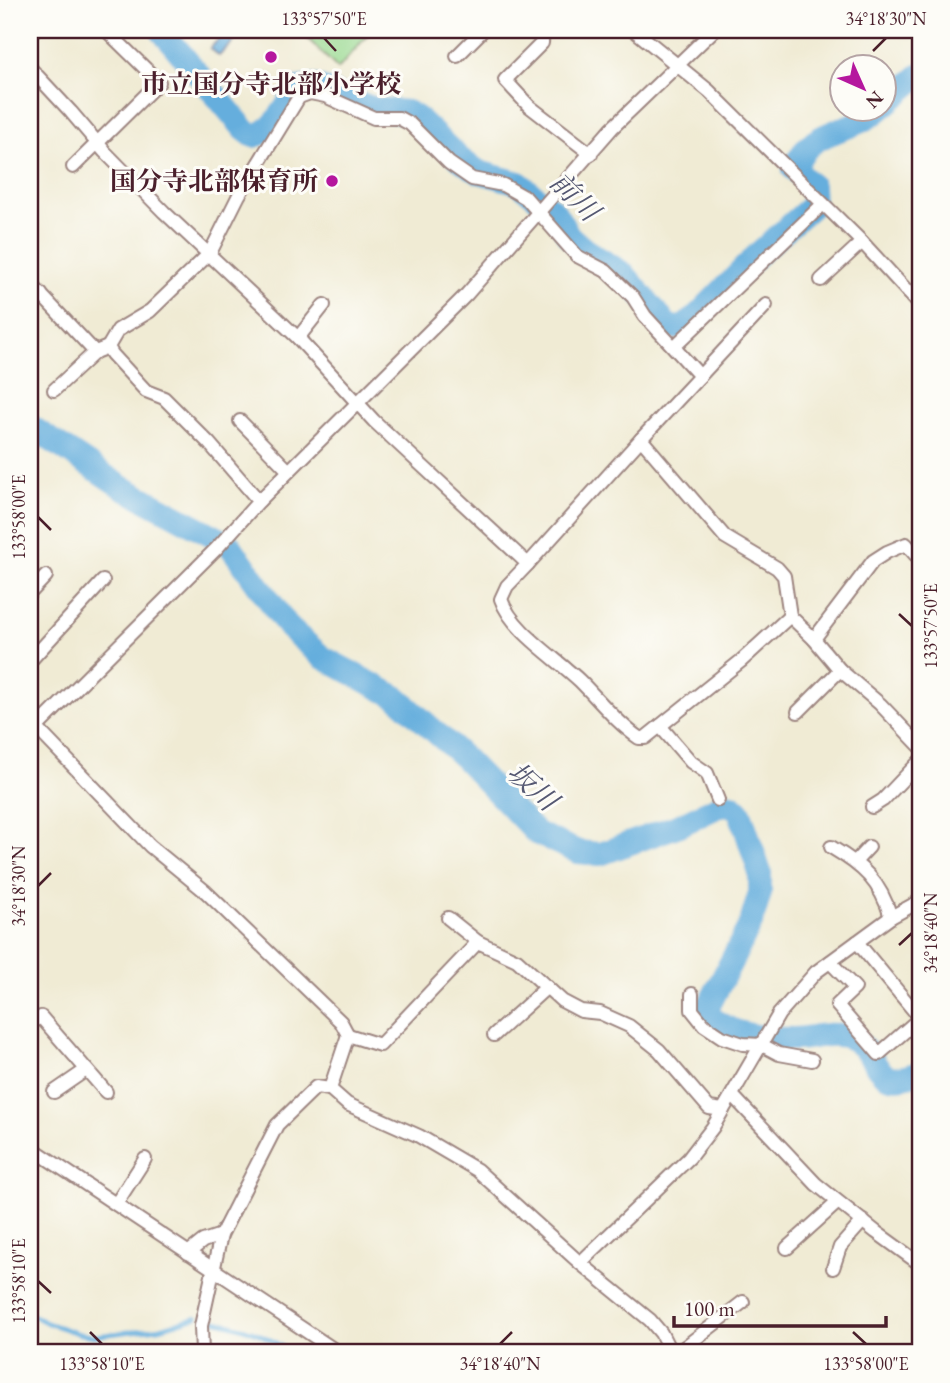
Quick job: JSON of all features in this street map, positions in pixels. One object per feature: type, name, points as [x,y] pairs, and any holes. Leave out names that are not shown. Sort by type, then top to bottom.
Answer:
[{"type":"street","points":[[30,35],[34,30]]},
{"type":"street","points":[[73,167],[159,82],[106,30]]},
{"type":"street","points":[[457,56],[483,30]]},
{"type":"street","points":[[543,30],[541,43],[505,80],[529,106],[591,154]]},
{"type":"street","points":[[634,30],[709,91],[862,242],[920,305]]},
{"type":"street","points":[[478,942],[380,1045],[348,1035],[331,1011],[206,892],[150,846],[32,727],[216,548],[259,501],[467,295],[633,106],[714,30]]},
{"type":"street","points":[[30,68],[164,212],[298,338],[374,421],[528,564]]},
{"type":"street","points":[[54,390],[95,352],[108,347],[118,330],[150,311],[210,253],[239,195],[299,97],[310,93],[325,96],[374,118],[399,118],[410,124],[449,163],[472,179],[503,185],[526,198],[577,257],[606,271],[633,297],[645,316],[700,376]]},
{"type":"street","points":[[674,347],[823,204]]},
{"type":"street","points":[[821,280],[862,242]]},
{"type":"street","points":[[30,283],[95,352]]},
{"type":"street","points":[[30,304],[41,294]]},
{"type":"street","points":[[298,338],[324,305]]},
{"type":"street","points":[[766,305],[507,586],[501,599],[514,622],[578,680],[627,730],[639,738],[645,737],[660,726],[741,661],[790,616]]},
{"type":"street","points":[[108,347],[146,391],[164,398],[209,443],[259,501]]},
{"type":"street","points":[[240,421],[289,471]]},
{"type":"street","points":[[641,439],[725,537],[777,568],[784,576],[790,616],[840,670],[880,704],[920,746]]},
{"type":"street","points":[[814,639],[873,561],[906,544],[920,560]]},
{"type":"street","points":[[30,593],[46,576]]},
{"type":"street","points":[[30,661],[103,581]]},
{"type":"street","points":[[798,712],[840,670]]},
{"type":"street","points":[[660,726],[691,762],[707,773],[718,800]]},
{"type":"street","points":[[872,807],[883,800],[920,761]]},
{"type":"street","points":[[831,847],[855,862],[883,893],[891,917]]},
{"type":"street","points":[[855,862],[869,847]]},
{"type":"street","points":[[580,1263],[689,1158],[723,1110],[772,1027],[796,993],[816,972],[891,917],[920,901]]},
{"type":"street","points":[[448,918],[478,942],[517,960],[562,1001],[581,1011],[600,1013],[629,1026],[659,1050],[709,1108],[723,1110]]},
{"type":"street","points":[[830,962],[855,988],[837,1005],[878,1054],[920,1018],[857,942]]},
{"type":"street","points":[[494,1035],[547,987]]},
{"type":"street","points":[[692,994],[692,1010],[704,1025],[722,1037],[743,1044],[763,1043],[779,1054],[812,1060]]},
{"type":"street","points":[[30,1023],[41,1017],[106,1092]]},
{"type":"street","points":[[330,1089],[348,1035]]},
{"type":"street","points":[[54,1092],[86,1070]]},
{"type":"street","points":[[202,1353],[201,1326],[221,1235],[277,1125],[316,1087],[330,1089],[347,1104],[419,1136],[477,1170],[580,1263],[650,1320],[661,1333],[671,1353]]},
{"type":"street","points":[[732,1095],[816,1184],[920,1264]]},
{"type":"street","points":[[30,1147],[340,1353]]},
{"type":"street","points":[[116,1204],[145,1159]]},
{"type":"street","points":[[787,1248],[838,1202]]},
{"type":"street","points":[[833,1268],[840,1247],[863,1221]]},
{"type":"street","points":[[188,1254],[204,1241],[221,1235]]},
{"type":"street","points":[[677,1353],[743,1302]]},
{"type":"green space","points":[[299,30],[372,30],[338,69]]},
{"type":"water","points":[[228,30],[236,30],[241,34],[219,56],[210,48]]},
{"type":"waterway","name":"前川","points":[[161,30],[245,130],[253,136],[274,124],[299,88],[315,86],[374,109],[407,112],[416,117],[460,159],[479,172],[519,183],[554,211],[569,236],[585,250],[624,274],[669,327],[682,328],[693,320],[759,253],[813,205],[812,186],[794,169],[801,155],[821,138],[859,122]]},
{"type":"waterway","name":"前川","points":[[898,94],[920,75]]},
{"type":"waterway","name":"坂川","points":[[30,426],[122,487],[229,544],[289,628],[322,657],[398,698],[465,759],[536,833],[578,852],[600,854],[680,825],[723,804],[732,805],[740,812],[760,873],[760,893],[751,923],[706,1011],[723,1026],[746,1034],[794,1039],[841,1035],[859,1043],[884,1074],[904,1077],[920,1072]]},
{"type":"waterway","points":[[30,1314],[47,1323],[94,1336],[160,1328],[197,1317]]},
{"type":"waterway","points":[[209,1319],[252,1331],[291,1353]]},
{"type":"place","name":"市立国分寺北部小学校","points":[[271,57]]},
{"type":"place","name":"国分寺北部保育所","points":[[332,181]]}]
